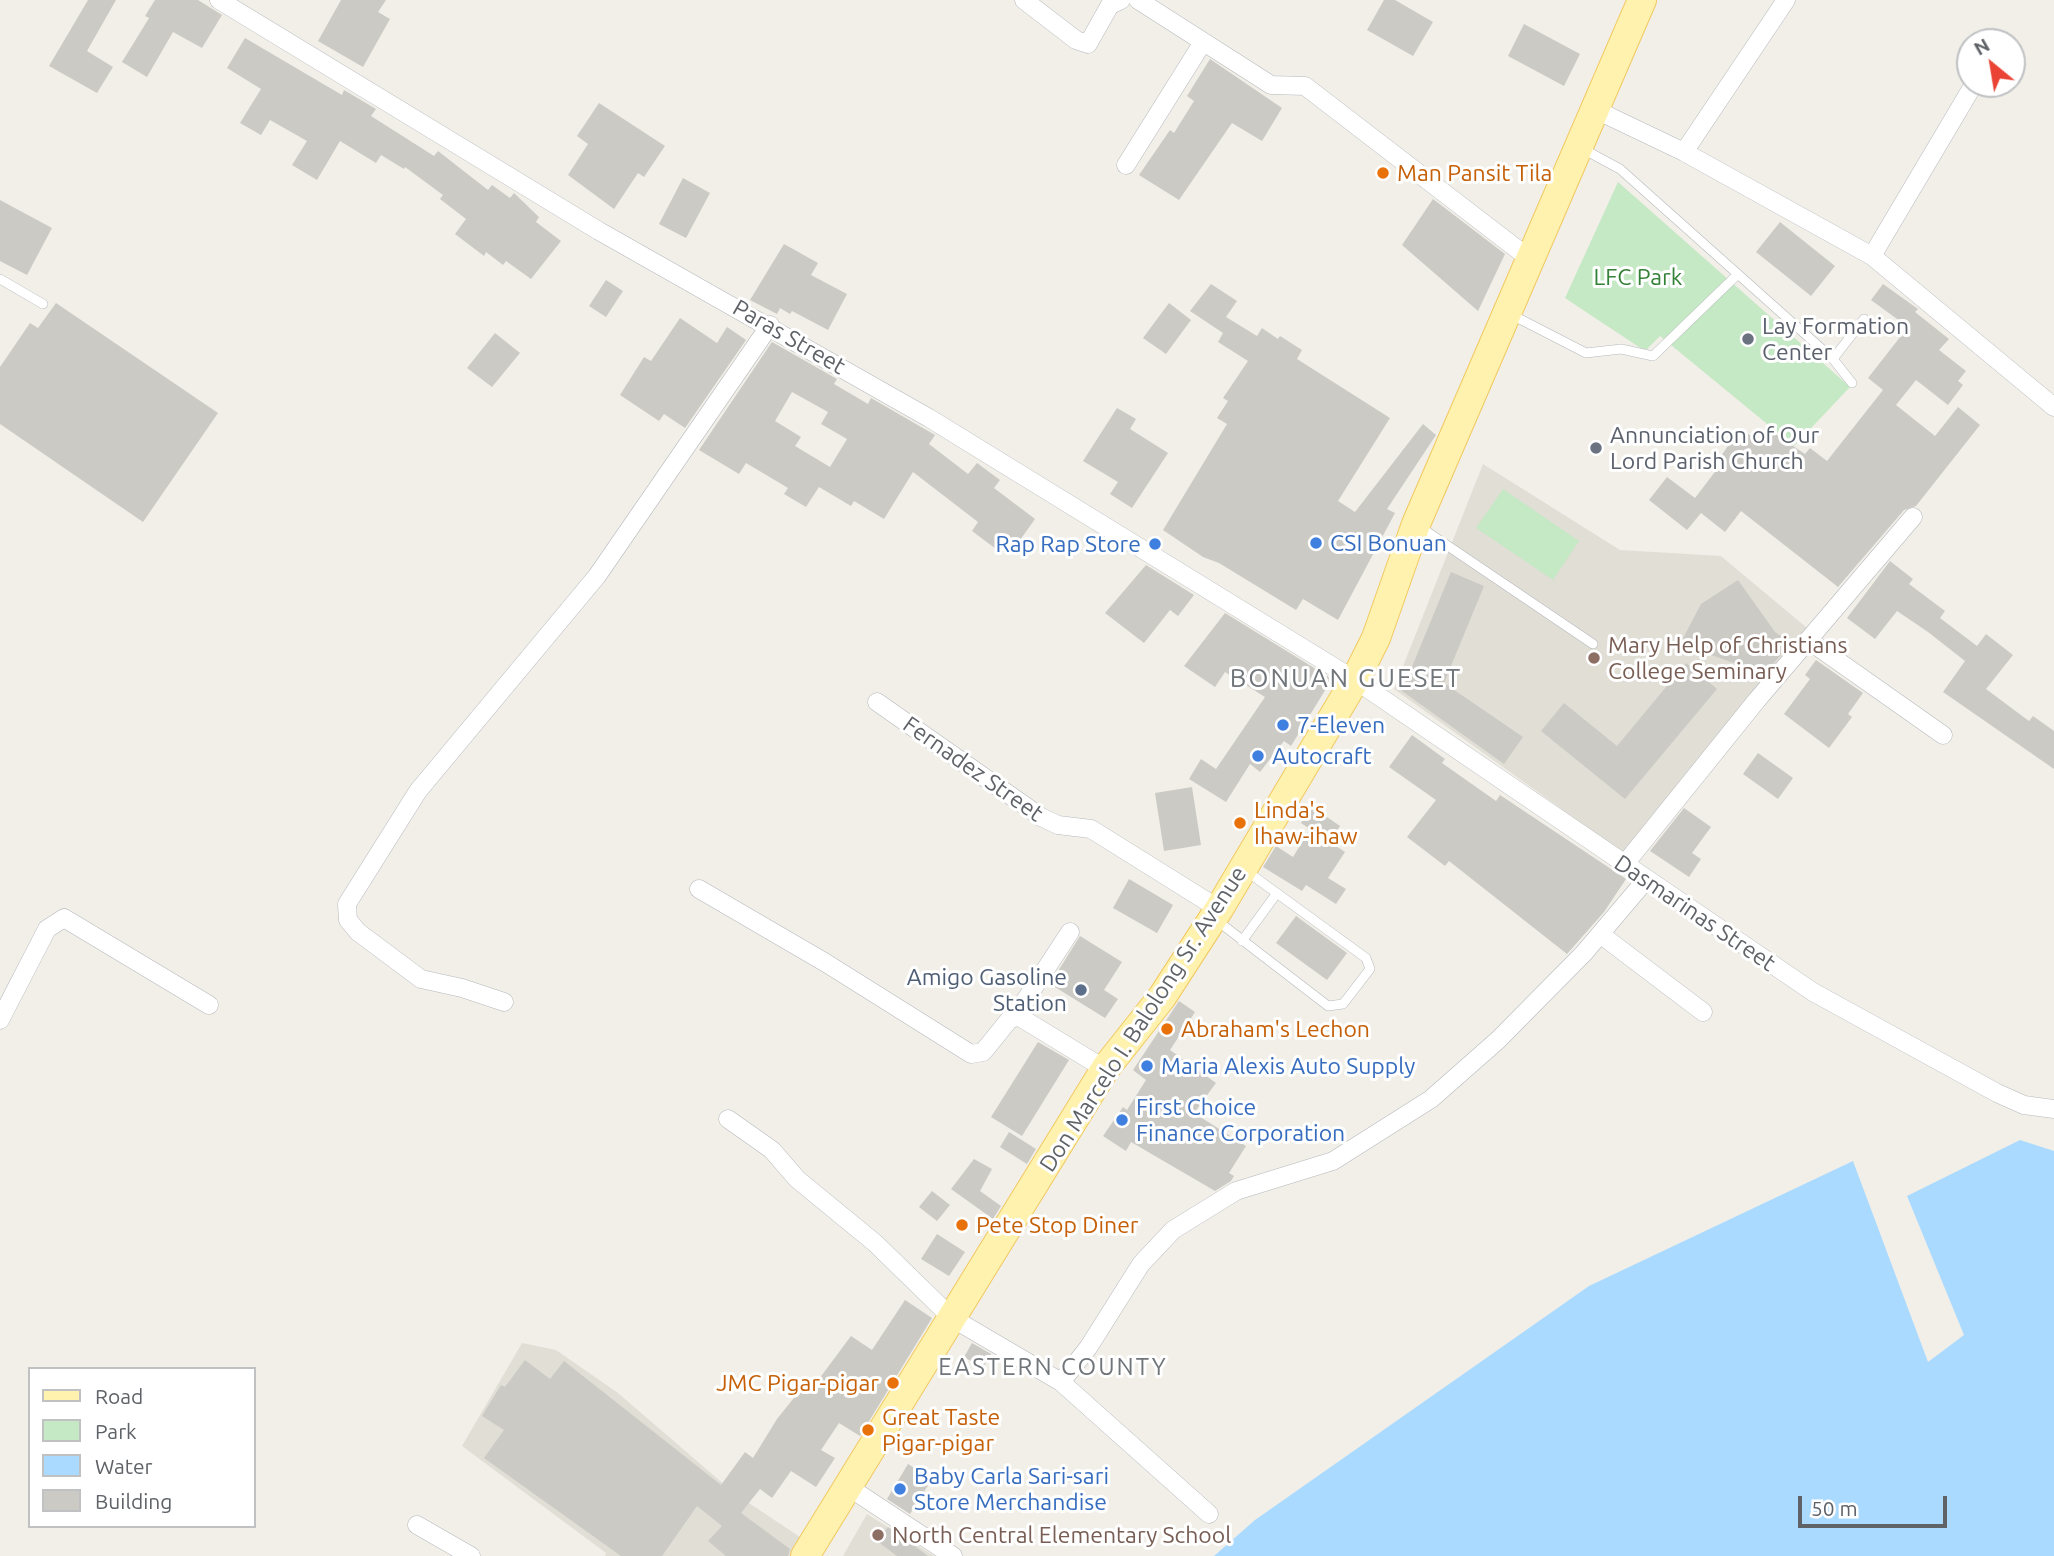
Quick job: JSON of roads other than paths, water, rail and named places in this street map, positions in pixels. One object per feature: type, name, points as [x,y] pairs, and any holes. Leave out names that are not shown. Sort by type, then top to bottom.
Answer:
[{"type":"main road","name":"Don Marcelo I. Balolong Sr. Avenue","points":[[805,1556],[1105,1069],[1162,997],[1216,913],[1355,680],[1376,638],[1416,524],[1642,0]]},
{"type":"street","name":"Paras Street","points":[[219,0],[599,231],[929,418],[1355,680]]},
{"type":"street","points":[[1024,0],[1076,40],[1088,44],[1110,5],[1121,0]]},
{"type":"street","points":[[1138,0],[1271,85],[1305,86],[1530,259]]},
{"type":"street","points":[[1684,152],[1786,0]]},
{"type":"street","points":[[1126,165],[1203,42]]},
{"type":"street","points":[[1872,256],[1967,98]]},
{"type":"street","points":[[1594,109],[1684,152],[1872,256],[2054,407]]},
{"type":"street","points":[[504,1002],[462,988],[421,979],[358,932],[348,920],[347,904],[418,791],[597,576],[769,326]]},
{"type":"street","points":[[1624,865],[1808,640],[1913,517]]},
{"type":"street","points":[[1808,640],[1943,735]]},
{"type":"street","name":"Dasmarinas Street","points":[[1355,680],[1645,881],[1825,998],[1997,1093],[2024,1105],[2054,1109]]},
{"type":"street","name":"Fernadez Street","points":[[877,702],[1041,817],[1052,823],[1091,830],[1216,913]]},
{"type":"street","points":[[1061,1382],[1088,1348],[1141,1264],[1173,1230],[1236,1191],[1333,1161],[1431,1100],[1498,1040],[1600,934],[1645,881]]},
{"type":"street","points":[[699,889],[826,963],[971,1054],[984,1052],[1015,1016],[1070,932]]},
{"type":"street","points":[[0,1020],[7,988],[47,929],[64,918],[209,1005]]},
{"type":"street","points":[[1600,934],[1703,1012]]},
{"type":"street","points":[[1015,1016],[1105,1069]]},
{"type":"street","points":[[728,1119],[772,1150],[797,1180],[875,1243],[952,1318],[1061,1382],[1209,1514]]},
{"type":"street","points":[[847,1486],[953,1556]]},
{"type":"street","points":[[417,1525],[471,1556]]},
{"type":"lane","points":[[1578,147],[1620,169],[1833,359],[1853,383]]},
{"type":"lane","points":[[1507,313],[1586,353],[1621,349],[1653,356],[1738,274]]},
{"type":"lane","points":[[0,279],[43,304]]},
{"type":"lane","points":[[1833,359],[1864,320]]},
{"type":"lane","points":[[1416,524],[1593,644]]},
{"type":"lane","points":[[1216,913],[1242,941],[1328,1006],[1343,1004],[1370,969],[1369,963],[1243,869]]},
{"type":"lane","points":[[1242,941],[1277,893]]},
{"type":"water","points":[[2020,1140],[2054,1151],[2054,1556],[1214,1556],[1255,1520],[1589,1286],[1853,1161],[1928,1362],[1964,1335],[1907,1196]]},
{"type":"place","name":"Man Pansit Tila","points":[[1383,173]]},
{"type":"place","name":"Lay Formation Center","points":[[1748,339]]},
{"type":"place","name":"Annunciation of Our Lord Parish Church","points":[[1596,448]]},
{"type":"place","name":"CSI Bonuan","points":[[1316,543]]},
{"type":"place","name":"Rap Rap Store","points":[[1155,544]]},
{"type":"place","name":"Mary Help of Christians College Seminary","points":[[1594,658]]},
{"type":"place","name":"7-Eleven","points":[[1283,725]]},
{"type":"place","name":"Autocraft","points":[[1258,756]]},
{"type":"place","name":"Linda's Ihaw-ihaw","points":[[1240,823]]},
{"type":"place","name":"Amigo Gasoline Station","points":[[1081,990]]},
{"type":"place","name":"Abraham's Lechon","points":[[1167,1029]]},
{"type":"place","name":"Maria Alexis Auto Supply","points":[[1147,1066]]},
{"type":"place","name":"First Choice Finance Corporation","points":[[1122,1120]]},
{"type":"place","name":"Pete Stop Diner","points":[[962,1225]]},
{"type":"place","name":"JMC Pigar-pigar","points":[[893,1383]]},
{"type":"place","name":"Great Taste Pigar-pigar","points":[[868,1430]]},
{"type":"place","name":"Baby Carla Sari-sari Store Merchandise","points":[[900,1489]]},
{"type":"place","name":"North Central Elementary School","points":[[878,1535]]},
{"type":"district","name":"BONUAN GUESET","points":[[1346,678]]},
{"type":"district","name":"EASTERN COUNTY","points":[[1053,1367]]},
{"type":"park label","name":"LFC Park","points":[[1638,277]]}]
